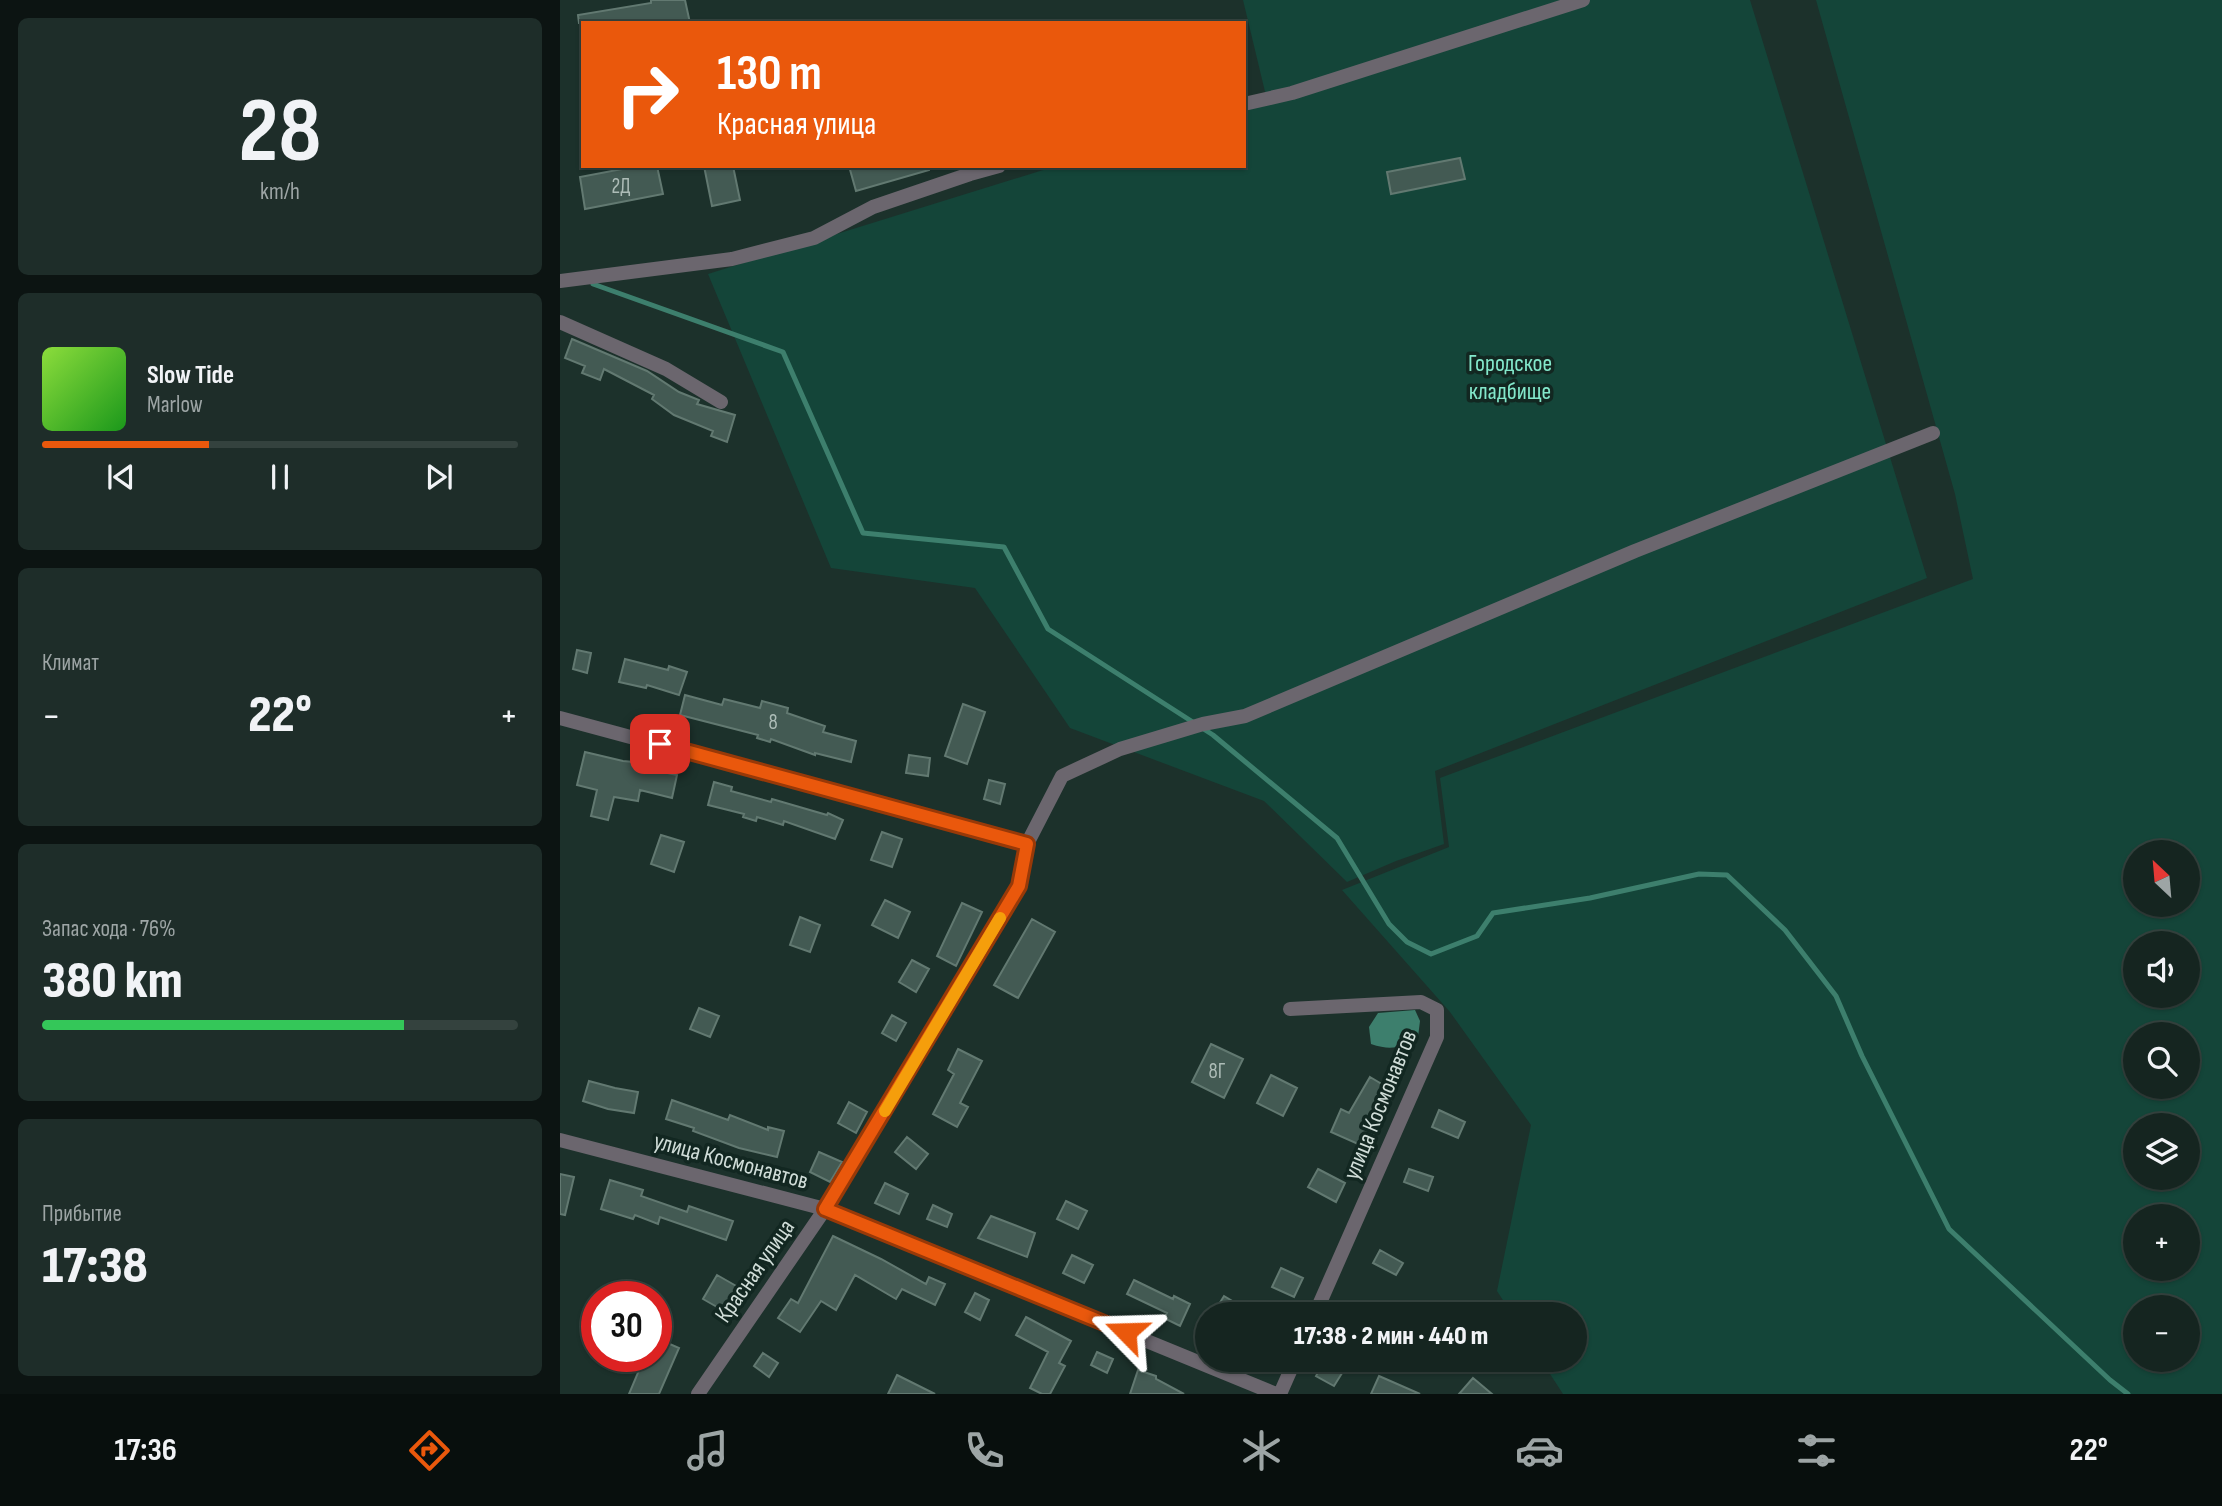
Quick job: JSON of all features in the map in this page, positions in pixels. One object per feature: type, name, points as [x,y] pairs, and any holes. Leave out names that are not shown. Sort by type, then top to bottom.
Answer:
[{"type":"street","points":[[1246,104],[1292,93],[1583,0]]},
{"type":"street","points":[[560,281],[732,259],[814,238],[873,207],[992,168]]},
{"type":"street","points":[[560,322],[666,369],[721,402]]},
{"type":"street","name":"Красная улица","points":[[698,1394],[825,1209],[1019,886],[1027,844],[1062,776],[1120,749],[1203,724],[1245,716],[1635,551],[1933,433]]},
{"type":"street","points":[[560,718],[1027,844]]},
{"type":"street","name":"улица Космонавтов","points":[[1290,1009],[1421,1002],[1437,1010],[1437,1037],[1320,1302]]},
{"type":"street","name":"улица Космонавтов","points":[[560,1140],[825,1209],[1278,1394],[1289,1372]]},
{"type":"green space","name":"Городское кладбище","points":[[1243,0],[1750,0],[1927,578],[1435,771],[1444,844],[1347,882],[1264,801],[1070,728],[975,588],[831,568],[708,274],[1050,168],[1246,168],[1246,107],[1267,100]]},
{"type":"green space","points":[[1816,0],[2222,0],[2222,1394],[1563,1394],[1549,1372],[1587,1372],[1587,1302],[1504,1302],[1497,1291],[1531,1125],[1450,1012],[1342,890],[1449,847],[1440,778],[1973,579],[1955,494]]},
{"type":"shaded area","points":[[1415,1010],[1420,1021],[1418,1037],[1396,1047],[1371,1044],[1369,1027],[1378,1013]]},
{"type":"building","points":[[651,0],[685,0],[690,21],[579,23],[578,15],[651,3]]},
{"type":"building","points":[[1460,158],[1465,179],[1391,194],[1387,172]]},
{"type":"building","points":[[627,168],[657,168],[663,194],[585,209],[580,177]]},
{"type":"building","points":[[704,168],[733,168],[740,200],[712,206]]},
{"type":"building","points":[[850,168],[929,168],[929,170],[856,191]]},
{"type":"building","points":[[572,339],[647,371],[679,392],[699,400],[697,404],[735,415],[727,442],[711,436],[713,431],[674,415],[652,399],[654,395],[604,369],[600,380],[582,373],[585,366],[565,358]]},
{"type":"building","points":[[577,650],[591,653],[587,673],[573,669]]},
{"type":"building","points":[[625,659],[668,670],[669,666],[687,672],[679,695],[647,685],[646,688],[619,682]]},
{"type":"building","points":[[685,695],[722,705],[724,699],[760,708],[762,701],[788,708],[787,713],[825,726],[823,732],[856,741],[851,762],[815,755],[771,739],[770,742],[757,738],[758,735],[680,715]]},
{"type":"building","points":[[963,704],[985,712],[967,764],[945,756]]},
{"type":"building","points":[[585,752],[644,763],[643,768],[677,775],[672,798],[640,790],[638,801],[614,797],[608,820],[591,816],[597,790],[577,785]]},
{"type":"building","points":[[909,755],[930,758],[928,776],[906,773]]},
{"type":"building","points":[[989,780],[1005,784],[1000,804],[984,799]]},
{"type":"building","points":[[714,782],[732,787],[731,791],[771,802],[772,799],[827,815],[828,813],[843,820],[835,839],[784,821],[783,825],[757,817],[756,821],[743,817],[744,814],[708,805]]},
{"type":"building","points":[[882,832],[902,839],[892,867],[871,860]]},
{"type":"building","points":[[661,835],[684,842],[674,872],[651,864]]},
{"type":"building","points":[[885,900],[910,912],[898,938],[872,925]]},
{"type":"building","points":[[962,903],[982,912],[956,966],[937,956]]},
{"type":"building","points":[[800,917],[820,925],[810,952],[790,945]]},
{"type":"building","points":[[1032,919],[1055,932],[1018,998],[994,985]]},
{"type":"building","points":[[912,960],[929,969],[916,992],[899,982]]},
{"type":"building","points":[[699,1008],[719,1016],[710,1037],[690,1029]]},
{"type":"building","points":[[892,1015],[906,1023],[896,1041],[882,1033]]},
{"type":"building","points":[[1211,1044],[1243,1059],[1224,1098],[1192,1082]]},
{"type":"building","points":[[958,1049],[982,1061],[960,1103],[968,1107],[957,1127],[933,1114],[954,1074],[948,1070]]},
{"type":"building","points":[[1271,1075],[1297,1088],[1283,1116],[1257,1103]]},
{"type":"building","points":[[1370,1077],[1395,1092],[1367,1148],[1331,1132],[1341,1109],[1349,1113]]},
{"type":"building","points":[[589,1081],[638,1092],[634,1113],[583,1101]]},
{"type":"building","points":[[672,1100],[728,1120],[730,1115],[768,1130],[768,1127],[784,1131],[777,1157],[739,1148],[666,1119]]},
{"type":"building","points":[[849,1102],[867,1112],[856,1133],[838,1123]]},
{"type":"building","points":[[1439,1110],[1465,1122],[1458,1138],[1432,1127]]},
{"type":"building","points":[[907,1137],[928,1154],[916,1169],[895,1152]]},
{"type":"building","points":[[819,1152],[842,1162],[830,1182],[810,1172]]},
{"type":"building","points":[[1318,1169],[1345,1183],[1336,1202],[1308,1187]]},
{"type":"building","points":[[1409,1169],[1433,1177],[1428,1191],[1404,1182]]},
{"type":"building","points":[[560,1174],[574,1177],[565,1215],[560,1214]]},
{"type":"building","points":[[610,1180],[643,1190],[641,1196],[687,1212],[689,1206],[733,1221],[726,1240],[660,1217],[658,1224],[635,1215],[633,1219],[601,1209]]},
{"type":"building","points":[[885,1183],[908,1194],[899,1214],[875,1203]]},
{"type":"building","points":[[1066,1201],[1087,1211],[1078,1229],[1057,1219]]},
{"type":"building","points":[[933,1205],[952,1214],[947,1227],[927,1219]]},
{"type":"building","points":[[991,1216],[1035,1233],[1027,1257],[978,1238]]},
{"type":"building","points":[[833,1236],[926,1284],[929,1277],[945,1284],[935,1305],[902,1289],[896,1299],[855,1275],[836,1310],[821,1301],[800,1332],[778,1318],[791,1299],[798,1303]]},
{"type":"building","points":[[1380,1250],[1403,1263],[1396,1275],[1373,1263]]},
{"type":"building","points":[[1072,1255],[1093,1265],[1084,1283],[1063,1273]]},
{"type":"building","points":[[1281,1268],[1303,1278],[1294,1297],[1272,1287]]},
{"type":"building","points":[[717,1275],[738,1287],[724,1311],[703,1299]]},
{"type":"building","points":[[1134,1280],[1173,1299],[1174,1296],[1190,1304],[1180,1326],[1164,1318],[1167,1313],[1127,1294]]},
{"type":"building","points":[[975,1293],[989,1300],[980,1320],[965,1312]]},
{"type":"building","points":[[1224,1296],[1234,1302],[1220,1302]]},
{"type":"building","points":[[1026,1317],[1071,1341],[1059,1363],[1065,1366],[1050,1394],[1042,1394],[1030,1388],[1048,1352],[1016,1335]]},
{"type":"building","points":[[672,1345],[679,1348],[672,1364]]},
{"type":"building","points":[[1097,1352],[1113,1359],[1107,1373],[1091,1365]]},
{"type":"building","points":[[763,1353],[778,1363],[769,1377],[754,1366]]},
{"type":"building","points":[[1138,1370],[1156,1376],[1156,1379],[1184,1394],[1130,1394]]},
{"type":"building","points":[[638,1372],[669,1372],[659,1394],[629,1394]]},
{"type":"building","points":[[1318,1372],[1343,1372],[1334,1386],[1316,1376]]},
{"type":"building","points":[[897,1375],[935,1394],[888,1394]]},
{"type":"building","points":[[1379,1376],[1420,1394],[1371,1394]]},
{"type":"building","points":[[1473,1378],[1492,1394],[1459,1394]]},
{"type":"waterway","points":[[593,284],[783,352],[863,533],[1004,547],[1048,629],[1213,735],[1337,838],[1389,924],[1407,942],[1431,954],[1477,936],[1493,913],[1590,898],[1699,874],[1727,875],[1785,930],[1836,996],[1862,1056],[1949,1229],[2128,1394]]},
{"type":"slow traffic","points":[[885,1111],[1000,918]]},
{"type":"route","points":[[660,744],[1027,844],[1019,886],[825,1209],[1126,1332]]}]
